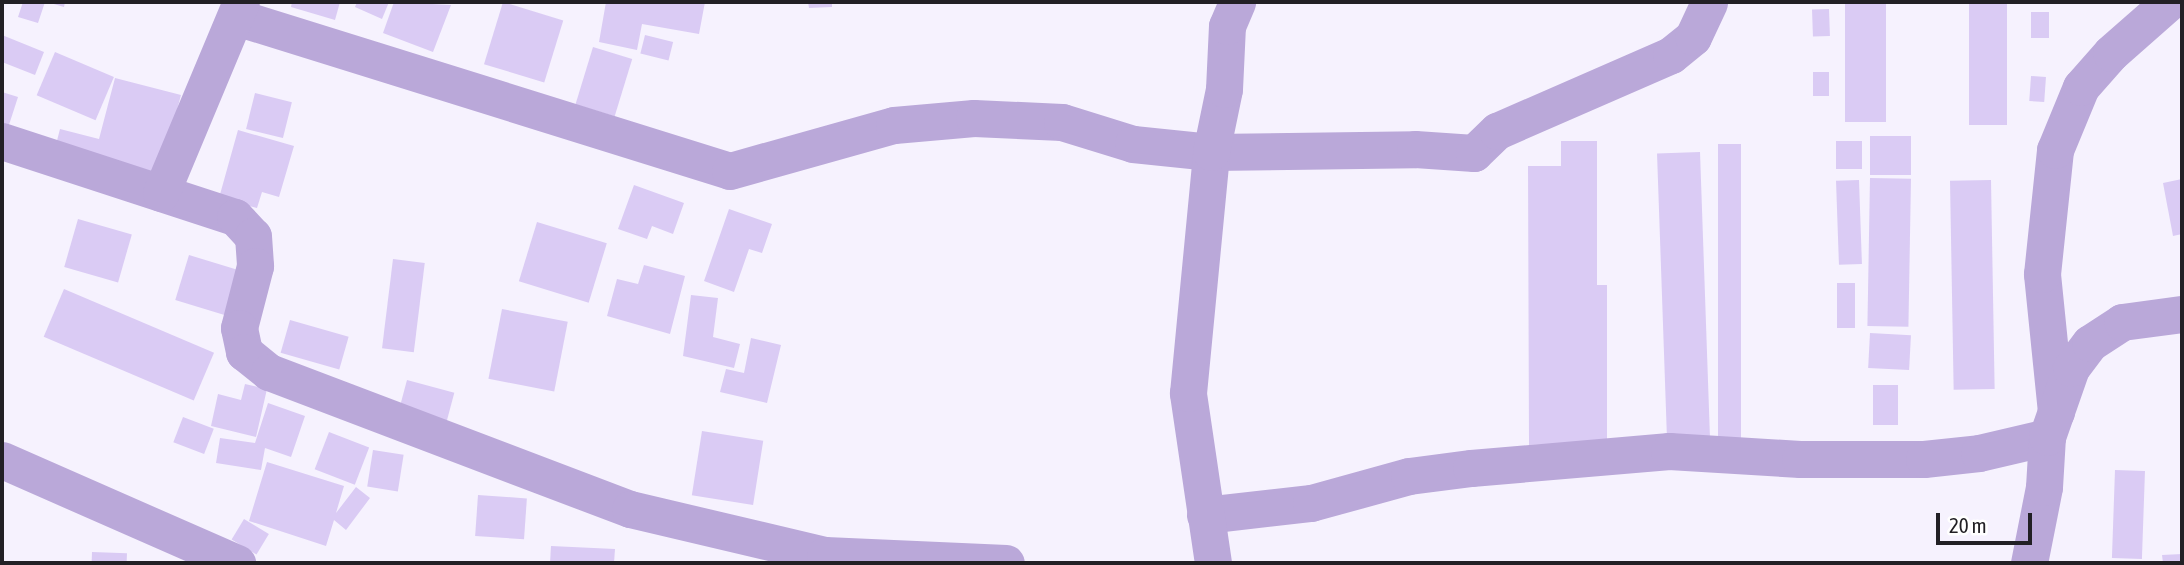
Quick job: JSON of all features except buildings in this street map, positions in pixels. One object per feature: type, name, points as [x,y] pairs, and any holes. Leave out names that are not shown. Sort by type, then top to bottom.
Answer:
[{"type":"street","points":[[1213,563],[1188,393],[1211,152],[1224,89],[1227,26],[1237,2]]},
{"type":"street","points":[[160,193],[238,9],[730,171],[894,125],[974,118],[1062,122],[1133,144],[1211,152],[1415,149],[1474,153],[1497,131],[1671,55],[1693,37],[1709,2]]},
{"type":"street","points":[[2029,563],[2045,488],[2051,424],[2042,274],[2055,150],[2081,87],[2110,53],[2169,2]]},
{"type":"street","points":[[2,141],[234,217],[253,236],[255,265],[239,328],[244,352],[270,372],[630,509],[825,555],[1006,563]]},
{"type":"street","points":[[1205,515],[1311,503],[1409,476],[1669,451],[1800,459],[1924,459],[1979,453],[2051,424],[2071,368],[2090,343],[2122,321],[2182,314]]},
{"type":"street","points":[[2,460],[237,563]]}]
